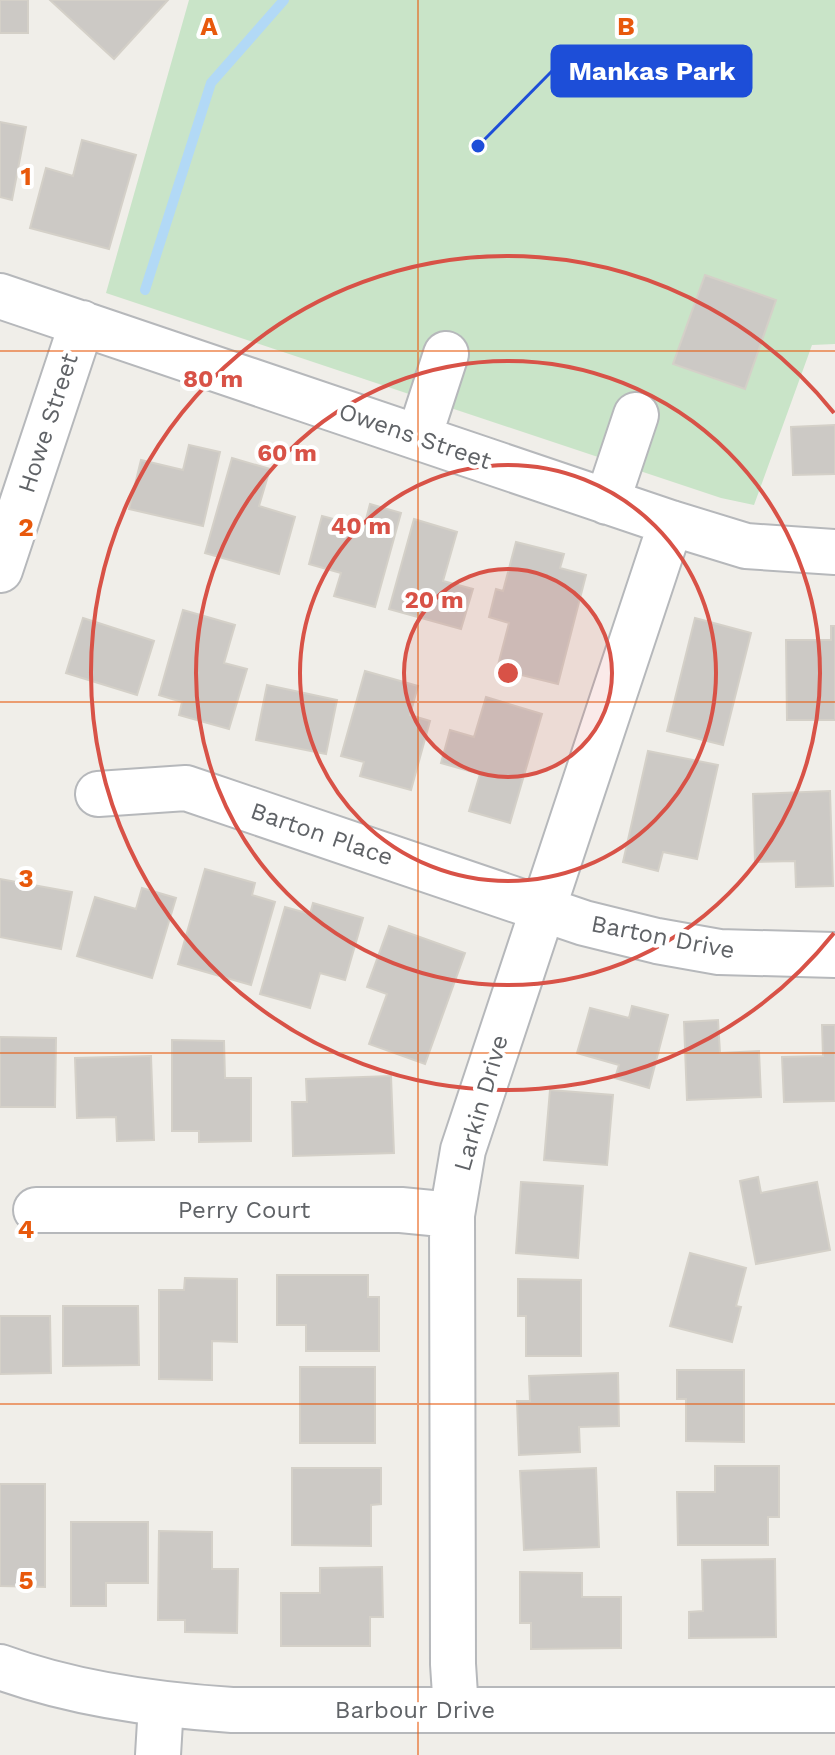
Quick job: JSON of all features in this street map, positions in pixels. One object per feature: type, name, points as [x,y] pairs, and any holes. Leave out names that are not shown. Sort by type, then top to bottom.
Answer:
[{"type":"street","name":"Owens Street","points":[[0,296],[607,502],[746,546],[835,552]]},
{"type":"street","name":"Howe Street","points":[[0,570],[82,323]]},
{"type":"street","points":[[419,437],[446,354]]},
{"type":"street","points":[[607,502],[636,415]]},
{"type":"street","name":"Larkin Drive","points":[[456,1710],[453,1664],[452,1215],[463,1150],[671,523]]},
{"type":"street","name":"Barton Place","points":[[98,794],[186,788],[542,908]]},
{"type":"street","name":"Barton Drive","points":[[542,908],[584,923],[643,938],[719,952],[835,955]]},
{"type":"street","name":"Perry Court","points":[[36,1210],[401,1210],[452,1215]]},
{"type":"street","name":"Barbour Drive","points":[[0,1667],[35,1680],[161,1705],[232,1710],[835,1710]]},
{"type":"street","points":[[158,1755],[161,1705]]},
{"type":"green space","points":[[189,0],[835,0],[835,344],[812,345],[754,505],[721,498],[106,293]]},
{"type":"building","points":[[0,0],[28,0],[28,33],[0,33]]},
{"type":"building","points":[[50,0],[168,0],[114,59]]},
{"type":"building","points":[[0,122],[26,127],[12,200],[0,197]]},
{"type":"building","points":[[82,140],[136,155],[109,249],[30,228],[46,168],[73,176]]},
{"type":"building","points":[[705,275],[776,300],[745,389],[673,364]]},
{"type":"building","points":[[835,425],[835,474],[793,475],[791,427]]},
{"type":"building","points":[[189,445],[220,452],[203,526],[129,509],[141,460],[183,470]]},
{"type":"building","points":[[232,458],[270,469],[259,506],[295,517],[279,574],[205,553]]},
{"type":"building","points":[[370,504],[401,513],[375,607],[334,596],[341,573],[309,564],[322,516],[364,527]]},
{"type":"building","points":[[414,519],[457,532],[443,581],[473,589],[461,629],[389,609]]},
{"type":"building","points":[[516,542],[564,554],[560,568],[586,575],[558,684],[497,669],[509,623],[489,617],[496,589],[503,591]]},
{"type":"building","points":[[183,610],[235,625],[224,663],[247,669],[229,729],[179,715],[182,702],[159,695]]},
{"type":"building","points":[[83,618],[154,641],[137,695],[66,673]]},
{"type":"building","points":[[695,618],[751,633],[723,745],[667,731]]},
{"type":"building","points":[[831,626],[835,626],[835,720],[787,720],[786,640],[831,640]]},
{"type":"building","points":[[365,671],[418,686],[410,715],[430,721],[411,790],[360,776],[364,762],[341,756]]},
{"type":"building","points":[[267,685],[337,700],[326,754],[256,740]]},
{"type":"building","points":[[486,697],[542,714],[510,823],[469,811],[480,774],[441,763],[450,730],[474,737]]},
{"type":"building","points":[[648,751],[718,765],[697,859],[663,852],[658,871],[623,862]]},
{"type":"building","points":[[830,791],[833,886],[796,887],[795,861],[755,862],[753,794]]},
{"type":"building","points":[[205,869],[255,883],[252,895],[275,902],[251,985],[178,964]]},
{"type":"building","points":[[0,879],[72,892],[61,949],[0,937]]},
{"type":"building","points":[[142,888],[176,898],[152,978],[77,956],[95,897],[136,909]]},
{"type":"building","points":[[313,903],[363,918],[345,980],[320,973],[310,1008],[260,994],[285,907],[310,914]]},
{"type":"building","points":[[389,926],[465,953],[425,1064],[369,1044],[387,994],[367,987]]},
{"type":"building","points":[[632,1006],[668,1015],[649,1088],[615,1078],[619,1065],[577,1053],[590,1008],[629,1018]]},
{"type":"building","points":[[718,1020],[720,1053],[759,1051],[761,1097],[687,1100],[684,1022]]},
{"type":"building","points":[[822,1025],[835,1025],[835,1101],[784,1102],[782,1057],[823,1056]]},
{"type":"building","points":[[0,1037],[56,1038],[55,1107],[0,1107]]},
{"type":"building","points":[[172,1040],[224,1041],[225,1078],[251,1078],[251,1141],[199,1142],[199,1131],[172,1131]]},
{"type":"building","points":[[151,1056],[154,1140],[117,1141],[116,1117],[77,1118],[75,1058]]},
{"type":"building","points":[[391,1076],[394,1153],[293,1156],[292,1102],[307,1102],[306,1079]]},
{"type":"building","points":[[550,1090],[613,1095],[607,1165],[544,1160]]},
{"type":"building","points":[[758,1177],[761,1193],[817,1182],[830,1250],[756,1264],[740,1181]]},
{"type":"building","points":[[521,1182],[583,1186],[578,1258],[516,1253]]},
{"type":"building","points":[[690,1253],[746,1268],[736,1306],[741,1307],[732,1342],[670,1326]]},
{"type":"building","points":[[277,1275],[368,1275],[368,1297],[379,1297],[379,1351],[306,1351],[306,1325],[277,1325]]},
{"type":"building","points":[[185,1278],[237,1279],[237,1342],[212,1341],[212,1380],[159,1379],[159,1290],[184,1290]]},
{"type":"building","points":[[518,1279],[581,1280],[581,1356],[526,1356],[526,1316],[518,1316]]},
{"type":"building","points":[[63,1306],[138,1306],[139,1365],[63,1366]]},
{"type":"building","points":[[0,1316],[50,1316],[51,1373],[0,1374]]},
{"type":"building","points":[[300,1367],[375,1367],[375,1443],[300,1443]]},
{"type":"building","points":[[677,1370],[744,1370],[744,1442],[686,1441],[686,1399],[677,1399]]},
{"type":"building","points":[[618,1373],[619,1426],[579,1427],[580,1452],[519,1455],[517,1401],[530,1401],[529,1376]]},
{"type":"building","points":[[715,1466],[779,1466],[779,1517],[768,1517],[768,1545],[678,1545],[677,1492],[715,1492]]},
{"type":"building","points":[[292,1468],[381,1468],[381,1504],[371,1505],[371,1546],[292,1545]]},
{"type":"building","points":[[596,1468],[599,1547],[524,1550],[520,1471]]},
{"type":"building","points":[[0,1484],[45,1484],[45,1587],[0,1586]]},
{"type":"building","points":[[71,1522],[148,1522],[148,1583],[106,1583],[106,1606],[71,1606]]},
{"type":"building","points":[[159,1531],[212,1532],[212,1569],[238,1569],[237,1633],[185,1632],[185,1620],[158,1620]]},
{"type":"building","points":[[775,1559],[776,1637],[689,1638],[689,1612],[703,1611],[702,1560]]},
{"type":"building","points":[[382,1567],[383,1617],[370,1617],[370,1646],[281,1646],[281,1593],[320,1593],[320,1568]]},
{"type":"building","points":[[520,1572],[582,1573],[582,1597],[621,1597],[621,1648],[531,1649],[531,1623],[520,1623]]},
{"type":"waterway","points":[[145,290],[211,83],[284,0]]},
{"type":"place","name":"Mankas Park","points":[[478,146]]}]
